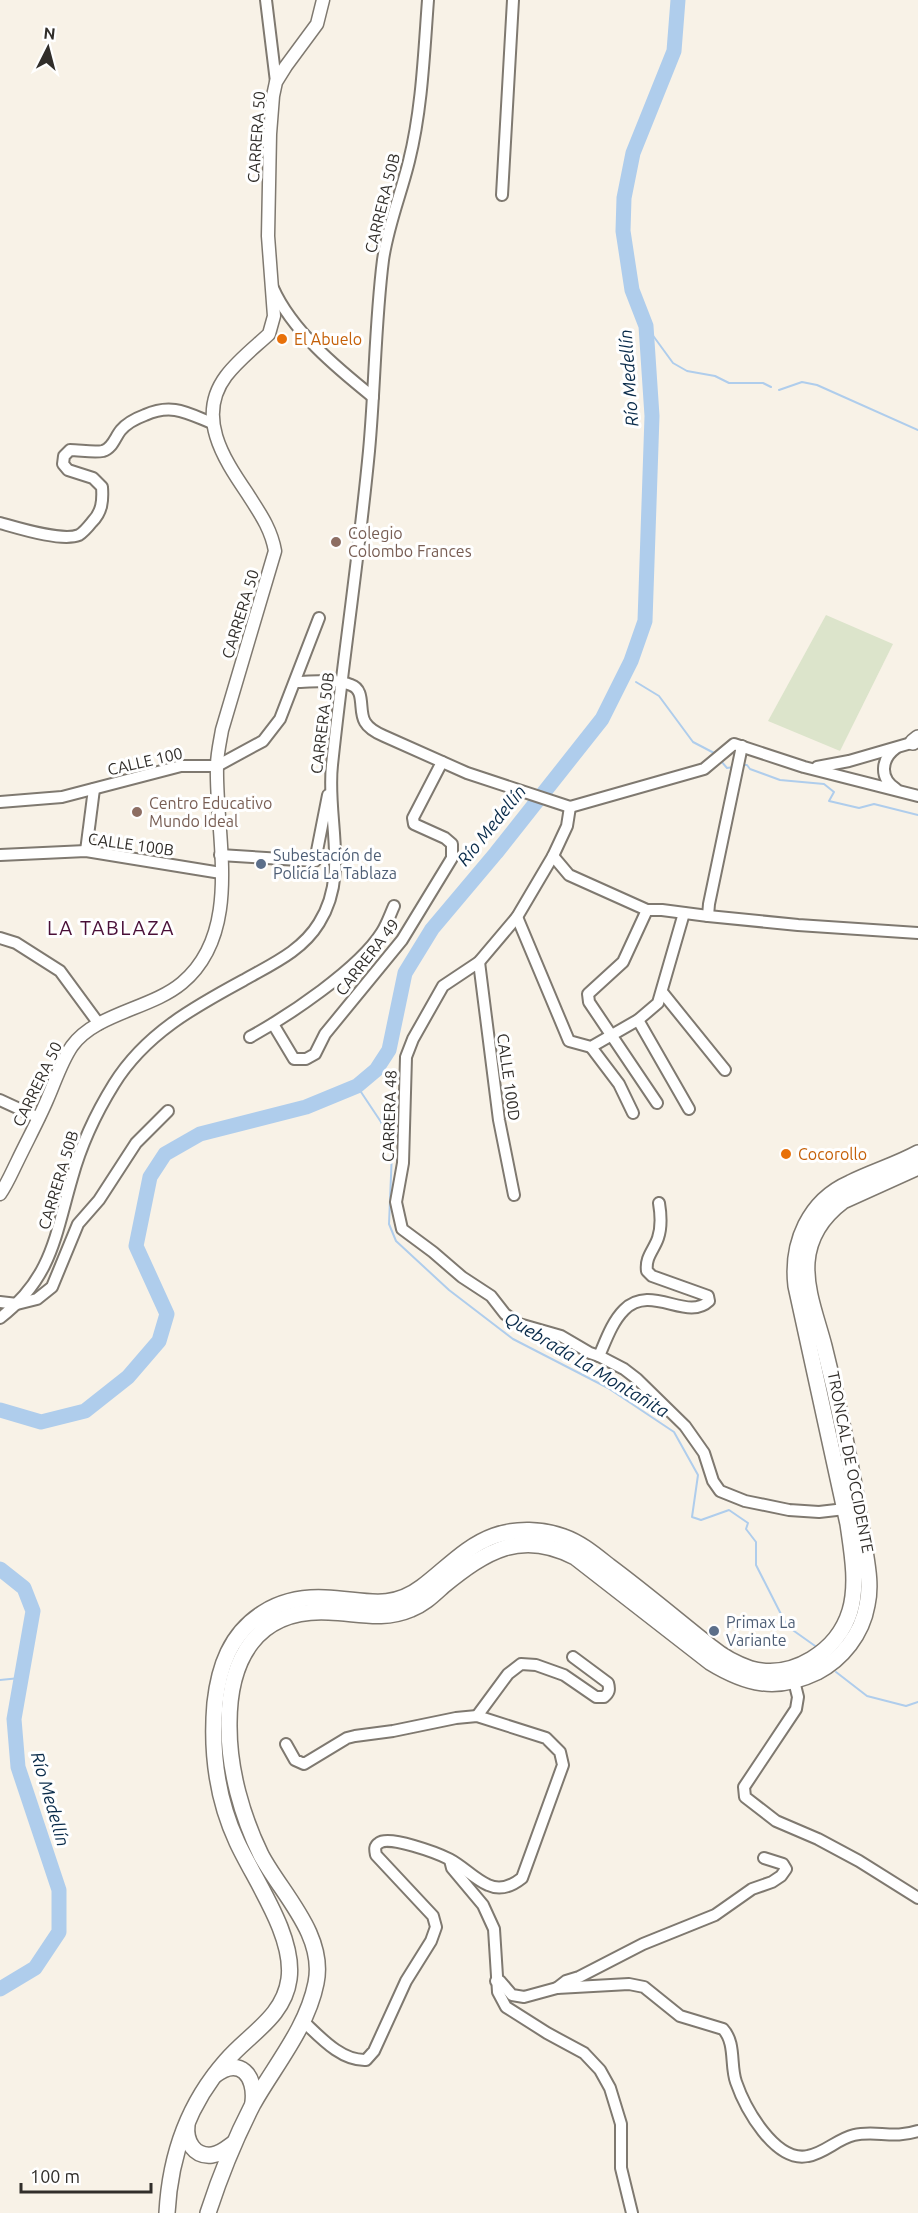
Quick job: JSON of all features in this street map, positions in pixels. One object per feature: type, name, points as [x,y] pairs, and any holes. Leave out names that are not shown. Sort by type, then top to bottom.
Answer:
[{"type":"highway","name":"TRONCAL DE OCCIDENTE","points":[[167,2213],[173,2165],[189,2116],[214,2076],[237,2049],[264,2026],[277,2011],[286,1993],[290,1974],[284,1937],[230,1825],[219,1786],[213,1716],[216,1687],[224,1658],[232,1644],[251,1622],[275,1607],[308,1598],[374,1603],[390,1601],[422,1587],[461,1554],[476,1545],[508,1532],[533,1530],[552,1533],[578,1543],[717,1652],[753,1669],[790,1668],[822,1652],[839,1634],[848,1618],[853,1600],[853,1557],[845,1509],[796,1286],[796,1252],[807,1221],[825,1199],[849,1183],[918,1153]]},
{"type":"highway","name":"TRONCAL DE OCCIDENTE","points":[[208,2213],[234,2143],[253,2105],[303,2021],[316,1982],[314,1947],[306,1928],[262,1856],[248,1825],[237,1786],[229,1739],[231,1694],[240,1661],[247,1646],[271,1624],[307,1611],[329,1611],[377,1617],[396,1614],[430,1598],[486,1554],[520,1544],[544,1545],[575,1557],[710,1662],[733,1676],[767,1683],[794,1681],[821,1670],[833,1662],[849,1645],[865,1615],[869,1590],[858,1507],[825,1349],[809,1286],[807,1274],[809,1250],[821,1222],[843,1201],[918,1167]]},
{"type":"highway","points":[[214,2076],[227,2068],[234,2068],[248,2074],[254,2088],[253,2105]]},
{"type":"highway","points":[[189,2116],[186,2134],[194,2150],[211,2156],[220,2153],[234,2143]]},
{"type":"main road","name":"CARRERA 50","points":[[0,1194],[39,1118],[66,1056],[74,1044],[86,1032],[99,1024],[172,990],[183,981],[206,953],[217,927],[221,901],[221,873],[217,766],[222,730],[275,551],[266,522],[232,472],[217,442],[212,423],[212,408],[218,389],[227,375],[269,334],[274,316],[268,240],[273,96],[276,82],[317,24],[322,0]]},
{"type":"street","points":[[266,0],[276,82]]},
{"type":"street","name":"CARRERA 50B","points":[[0,1318],[18,1304],[39,1277],[50,1256],[72,1175],[90,1129],[113,1085],[132,1058],[148,1041],[179,1017],[282,959],[306,941],[320,922],[330,901],[335,878],[336,851],[330,789],[368,463],[385,243],[409,161],[417,122],[428,0]]},
{"type":"street","points":[[502,195],[513,0]]},
{"type":"street","points":[[272,286],[281,305],[295,323],[344,374],[373,398]]},
{"type":"street","points":[[0,523],[30,532],[71,537],[81,534],[99,516],[103,500],[102,487],[93,478],[68,470],[63,464],[64,456],[70,450],[104,451],[111,447],[122,429],[136,419],[154,411],[169,408],[212,423]]},
{"type":"street","points":[[217,766],[263,741],[280,719],[319,618]]},
{"type":"street","points":[[295,682],[342,682],[357,688],[365,722],[372,729],[467,773],[570,807],[704,769],[734,744],[741,752],[918,796]]},
{"type":"street","points":[[804,767],[834,765],[897,748],[916,740]]},
{"type":"street","points":[[897,748],[886,758],[884,773],[887,780],[898,790]]},
{"type":"street","points":[[708,916],[741,752]]},
{"type":"street","name":"CARRERA 49","points":[[273,1024],[294,1059],[306,1059],[315,1054],[325,1034],[402,940],[452,858],[452,844],[445,838],[414,824],[413,818],[442,762]]},
{"type":"street","name":"CALLE 100","points":[[0,802],[62,797],[181,765],[217,766]]},
{"type":"street","points":[[86,851],[94,789]]},
{"type":"street","points":[[220,855],[315,861],[324,808],[330,789]]},
{"type":"street","name":"CARRERA 48","points":[[570,807],[567,826],[553,856],[517,916],[479,962],[442,986],[413,1039],[406,1057],[403,1163],[396,1202],[402,1229],[462,1277],[491,1296],[505,1314],[519,1324],[561,1336],[599,1356]]},
{"type":"street","name":"CALLE 100B","points":[[0,855],[86,851],[221,873]]},
{"type":"street","points":[[553,856],[569,875],[647,910],[798,925],[918,933]]},
{"type":"street","name":"CARRERA 49","points":[[250,1037],[304,1003],[365,954],[382,931],[394,906]]},
{"type":"street","points":[[647,910],[623,962],[588,994],[589,1002],[657,1103]]},
{"type":"street","points":[[591,1047],[638,1020],[658,1003],[684,913]]},
{"type":"street","points":[[517,916],[569,1041],[591,1047],[619,1084],[633,1113]]},
{"type":"street","points":[[0,938],[16,943],[60,971],[99,1024]]},
{"type":"street","points":[[365,954],[382,964]]},
{"type":"street","name":"CALLE 100D","points":[[479,962],[500,1120],[514,1195]]},
{"type":"street","points":[[662,992],[725,1070]]},
{"type":"street","points":[[638,1020],[689,1109]]},
{"type":"street","points":[[0,1100],[39,1118]]},
{"type":"street","points":[[0,1302],[18,1304],[37,1299],[52,1287],[78,1224],[99,1200],[136,1143],[168,1111]]},
{"type":"street","points":[[659,1203],[660,1229],[655,1246],[647,1260],[647,1271],[652,1276],[708,1296],[709,1301],[696,1308],[659,1300],[634,1302],[619,1316],[599,1356],[638,1379],[685,1426],[704,1453],[713,1480],[720,1491],[745,1501],[789,1510],[819,1512],[845,1509]]},
{"type":"street","points":[[477,1716],[508,1674],[521,1664],[536,1665],[564,1675],[596,1696],[604,1697],[609,1689],[608,1683],[573,1657]]},
{"type":"street","points":[[794,1681],[798,1697],[796,1708],[744,1787],[745,1797],[776,1821],[849,1855],[918,1898]]},
{"type":"street","points":[[286,1744],[295,1760],[304,1764],[347,1738],[477,1716],[546,1738],[560,1752],[563,1766],[522,1878],[513,1886],[503,1888],[488,1886],[450,1860],[425,1849],[386,1840],[378,1843],[375,1848],[376,1855],[433,1916],[436,1927],[431,1941],[406,1981],[374,2051],[366,2060],[357,2060],[343,2054],[303,2021]]},
{"type":"street","points":[[557,1989],[566,1981],[579,1977],[643,1944],[715,1915],[752,1889],[781,1876],[786,1869],[783,1864],[764,1858]]},
{"type":"street","points":[[450,1860],[452,1868],[483,1905],[494,1929],[496,1981],[498,1992],[506,2007],[584,2053],[600,2070],[610,2088],[621,2124],[621,2168],[632,2213]]},
{"type":"street","points":[[496,1981],[500,1981],[512,1995],[517,1997],[557,1989],[629,1984],[644,1987],[680,2016],[723,2029],[728,2034],[730,2042],[735,2081],[757,2123],[776,2146],[795,2156],[810,2156],[855,2134],[905,2135],[918,2131]]},
{"type":"green space","points":[[826,615],[893,644],[840,751],[768,721]]},
{"type":"waterway","name":"Río Medellín","points":[[0,1410],[41,1422],[85,1411],[128,1377],[159,1341],[167,1314],[136,1246],[150,1177],[165,1154],[200,1134],[306,1107],[357,1086],[376,1070],[389,1050],[405,973],[432,929],[496,853],[602,719],[631,661],[645,621],[652,416],[646,326],[632,290],[623,231],[624,198],[633,153],[674,51],[678,0]]},
{"type":"waterway","points":[[646,326],[673,363],[687,371],[715,376],[729,383],[763,383],[771,387]]},
{"type":"waterway","points":[[779,390],[802,382],[817,385],[918,430]]},
{"type":"waterway","points":[[636,682],[659,696],[693,742],[716,754]]},
{"type":"waterway","points":[[721,761],[727,768],[734,767]]},
{"type":"waterway","points":[[742,765],[747,765],[750,769],[780,780],[824,784],[834,792],[829,801],[859,808],[874,804],[918,815]]},
{"type":"waterway","name":"Quebrada La Montañita","points":[[357,1086],[381,1122],[392,1152],[389,1224],[396,1241],[449,1290],[513,1339],[608,1388],[674,1432],[698,1475],[692,1517],[701,1520],[729,1510],[748,1523],[746,1529],[756,1542],[756,1565],[787,1626],[818,1648]]},
{"type":"waterway","name":"Río Medellín","points":[[0,1569],[24,1588],[33,1611],[14,1719],[18,1767],[59,1890],[59,1932],[35,1968],[0,1989]]},
{"type":"waterway","name":"Quebrada La Montañita","points":[[836,1672],[867,1696],[906,1706],[918,1702]]},
{"type":"waterway","points":[[0,1680],[20,1678]]},
{"type":"place","name":"El Abuelo","points":[[282,339]]},
{"type":"place","name":"Colegio Colombo Frances","points":[[336,542]]},
{"type":"place","name":"Centro Educativo Mundo Ideal","points":[[137,812]]},
{"type":"place","name":"Subestación de Policía La Tablaza","points":[[261,864]]},
{"type":"place","name":"Cocorollo","points":[[786,1154]]},
{"type":"place","name":"Primax La Variante","points":[[714,1631]]},
{"type":"district","name":"LA TABLAZA","points":[[111,927]]}]
